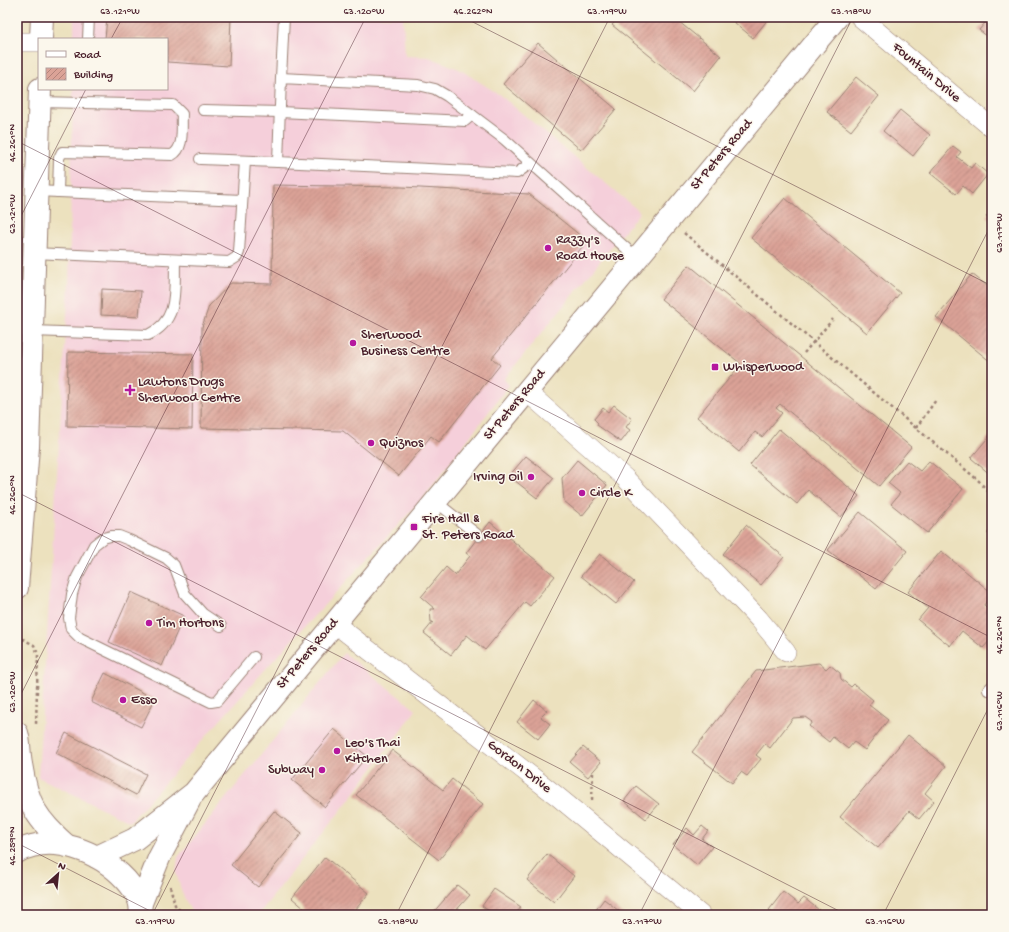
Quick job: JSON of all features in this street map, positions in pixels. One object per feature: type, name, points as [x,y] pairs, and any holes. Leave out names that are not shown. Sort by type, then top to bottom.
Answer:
[{"type":"main road","points":[[41,38],[42,17]]},
{"type":"main road","name":"St Peters Road","points":[[142,911],[159,858],[194,793],[837,17]]},
{"type":"main road","points":[[17,588],[23,431],[32,331],[39,96]]},
{"type":"main road","points":[[26,732],[23,778],[34,810],[42,822],[67,846]]},
{"type":"main road","name":"St Peters Road","points":[[97,857],[135,839],[194,793]]},
{"type":"main road","points":[[17,852],[26,847],[36,845],[67,846],[97,857],[116,869],[132,886],[142,911]]},
{"type":"street","name":"Fountain Drive","points":[[860,17],[992,128]]},
{"type":"street","points":[[17,42],[38,42]]},
{"type":"street","points":[[526,391],[625,478],[759,619],[786,652]]},
{"type":"street","name":"Gordon Drive","points":[[334,623],[583,818],[701,915]]},
{"type":"lane","points":[[88,38],[89,17]]},
{"type":"lane","points":[[278,162],[284,17]]},
{"type":"lane","points":[[281,78],[418,85],[435,89],[504,139],[637,258]]},
{"type":"lane","points":[[39,96],[173,105],[182,114],[180,145],[178,152],[172,155],[62,152],[59,158],[58,192]]},
{"type":"lane","points":[[203,110],[280,112],[465,122],[472,115]]},
{"type":"lane","points":[[200,159],[517,173],[531,164]]},
{"type":"lane","points":[[34,254],[229,262],[237,257],[239,252],[245,161]]},
{"type":"lane","points":[[36,191],[242,200]]},
{"type":"lane","points":[[32,331],[148,335],[158,330],[166,322],[173,309],[175,260]]},
{"type":"lane","points":[[435,501],[479,536]]},
{"type":"lane","points":[[221,626],[203,614],[185,594],[174,565],[166,558],[119,536],[103,538],[94,545],[77,576],[72,594],[69,618],[71,629],[80,638],[211,702],[217,702],[254,657]]},
{"type":"path","points":[[668,220],[979,481],[992,496]]},
{"type":"path","points":[[804,354],[833,319]]},
{"type":"path","points":[[916,428],[936,400]]},
{"type":"path","points":[[988,534],[992,529]]},
{"type":"path","points":[[17,636],[34,645],[38,654],[26,732]]},
{"type":"path","points":[[583,818],[592,806],[593,771]]},
{"type":"path","points":[[170,878],[171,893],[175,905],[184,915]]},
{"type":"shaded area","points":[[74,17],[403,17],[405,56],[429,57],[459,69],[500,95],[640,212],[504,379],[509,385],[425,496],[271,663],[130,822],[38,777],[69,283],[73,90],[168,90],[168,38],[74,38]]},
{"type":"shaded area","points":[[344,653],[416,710],[353,795],[258,915],[193,915],[182,893],[176,873],[178,857]]},
{"type":"building","points":[[107,17],[231,17],[229,66],[168,62],[168,38],[105,38]]},
{"type":"building","points":[[619,17],[673,17],[721,56],[693,91],[612,25]]},
{"type":"building","points":[[728,17],[768,17],[769,18],[753,38]]},
{"type":"building","points":[[990,17],[992,17],[992,40],[979,30]]},
{"type":"building","points":[[538,43],[616,109],[581,150],[503,84]]},
{"type":"building","points":[[856,77],[879,96],[851,131],[827,112]]},
{"type":"building","points":[[900,110],[930,135],[913,156],[883,131]]},
{"type":"building","points":[[953,146],[961,152],[957,157],[971,168],[975,163],[988,174],[972,194],[963,186],[956,194],[930,173]]},
{"type":"building","name":"Sherwood Business Centre","points":[[273,185],[402,187],[529,194],[587,241],[492,358],[500,365],[439,442],[431,436],[399,476],[343,431],[201,428],[202,327],[209,306],[231,283],[272,284]]},
{"type":"building","points":[[785,198],[900,293],[867,333],[751,238]]},
{"type":"building","points":[[992,209],[992,221],[986,217]]},
{"type":"building","points":[[689,265],[911,447],[879,486],[780,404],[776,408],[782,413],[762,437],[755,432],[739,452],[697,417],[741,364],[661,299]]},
{"type":"building","points":[[972,274],[992,290],[992,363],[936,317]]},
{"type":"building","points":[[102,289],[141,291],[139,317],[101,315]]},
{"type":"building","name":"Lawtons Drugs Sherwood Centre","points":[[68,352],[193,354],[192,429],[67,426]]},
{"type":"building","points":[[614,405],[632,419],[626,427],[630,430],[621,442],[597,425],[598,423],[594,419],[603,408],[608,412]]},
{"type":"building","points":[[779,429],[859,496],[841,517],[808,490],[797,504],[750,465]]},
{"type":"building","points":[[992,433],[992,476],[971,458]]},
{"type":"building","name":"Irving Oil","points":[[526,456],[554,478],[537,498],[509,476]]},
{"type":"building","name":"Circle K","points":[[577,460],[607,485],[582,516],[564,501],[562,478]]},
{"type":"building","points":[[907,461],[920,471],[929,461],[963,489],[927,533],[891,504],[900,493],[888,483]]},
{"type":"building","points":[[860,512],[907,551],[876,589],[828,550]]},
{"type":"building","points":[[490,522],[555,576],[530,606],[525,602],[485,650],[467,635],[451,655],[424,633],[433,622],[431,622],[430,609],[435,609],[421,597],[446,567],[455,575],[470,556],[466,553]]},
{"type":"building","points":[[746,525],[784,557],[761,585],[723,554]]},
{"type":"building","points":[[941,551],[992,593],[984,605],[992,612],[992,638],[983,648],[962,631],[950,646],[918,620],[928,608],[908,592]]},
{"type":"building","points":[[600,554],[634,582],[616,604],[581,576]]},
{"type":"building","name":"Tim Hortons","points":[[131,592],[184,616],[162,666],[109,642]]},
{"type":"building","points":[[819,663],[826,669],[830,665],[840,673],[841,679],[851,687],[854,684],[873,700],[869,705],[888,720],[865,750],[854,742],[848,749],[833,737],[829,742],[809,726],[812,722],[805,717],[793,718],[770,748],[765,744],[756,755],[761,759],[747,776],[741,772],[732,783],[692,752],[756,671]]},
{"type":"building","name":"Esso","points":[[105,673],[155,699],[141,727],[91,702]]},
{"type":"building","points":[[534,700],[547,711],[541,717],[550,724],[538,739],[517,722]]},
{"type":"building","points":[[334,729],[367,756],[325,807],[292,780]]},
{"type":"building","points":[[66,733],[146,774],[136,795],[56,753]]},
{"type":"building","points":[[908,735],[946,766],[925,793],[934,801],[919,819],[909,811],[878,848],[840,817]]},
{"type":"building","points":[[583,747],[601,762],[588,777],[570,762]]},
{"type":"building","points":[[392,750],[443,790],[452,779],[483,804],[439,860],[356,795]]},
{"type":"building","points":[[636,786],[659,804],[646,819],[624,801]]},
{"type":"building","points":[[274,811],[302,833],[258,887],[231,865]]},
{"type":"building","points":[[702,826],[708,831],[702,839],[712,847],[697,865],[673,845],[687,828],[694,835]]},
{"type":"building","points":[[547,854],[574,876],[554,902],[527,880]]},
{"type":"building","points":[[325,857],[369,893],[351,915],[300,915],[305,909],[292,898]]},
{"type":"building","points":[[457,885],[470,895],[452,915],[431,915]]},
{"type":"building","points":[[494,889],[521,907],[515,915],[495,915],[482,906]]},
{"type":"building","points":[[783,892],[798,904],[804,898],[819,910],[814,915],[776,915],[769,910]]},
{"type":"building","points":[[604,899],[624,915],[592,915]]},
{"type":"place","name":"Razzy's Road House","points":[[548,248]]},
{"type":"place","name":"Sherwood Business Centre","points":[[353,343]]},
{"type":"place","name":"Whisperwood","points":[[715,367]]},
{"type":"place","name":"Lawtons Drugs Sherwood Centre","points":[[130,390]]},
{"type":"place","name":"Quiznos","points":[[371,443]]},
{"type":"place","name":"Irving Oil","points":[[531,477]]},
{"type":"place","name":"Circle K","points":[[582,493]]},
{"type":"place","name":"Fire Hall & St. Peters Road","points":[[414,527]]},
{"type":"place","name":"Tim Hortons","points":[[149,623]]},
{"type":"place","name":"Esso","points":[[123,700]]},
{"type":"place","name":"Leo's Thai Kitchen","points":[[337,751]]},
{"type":"place","name":"Subway","points":[[322,770]]}]
